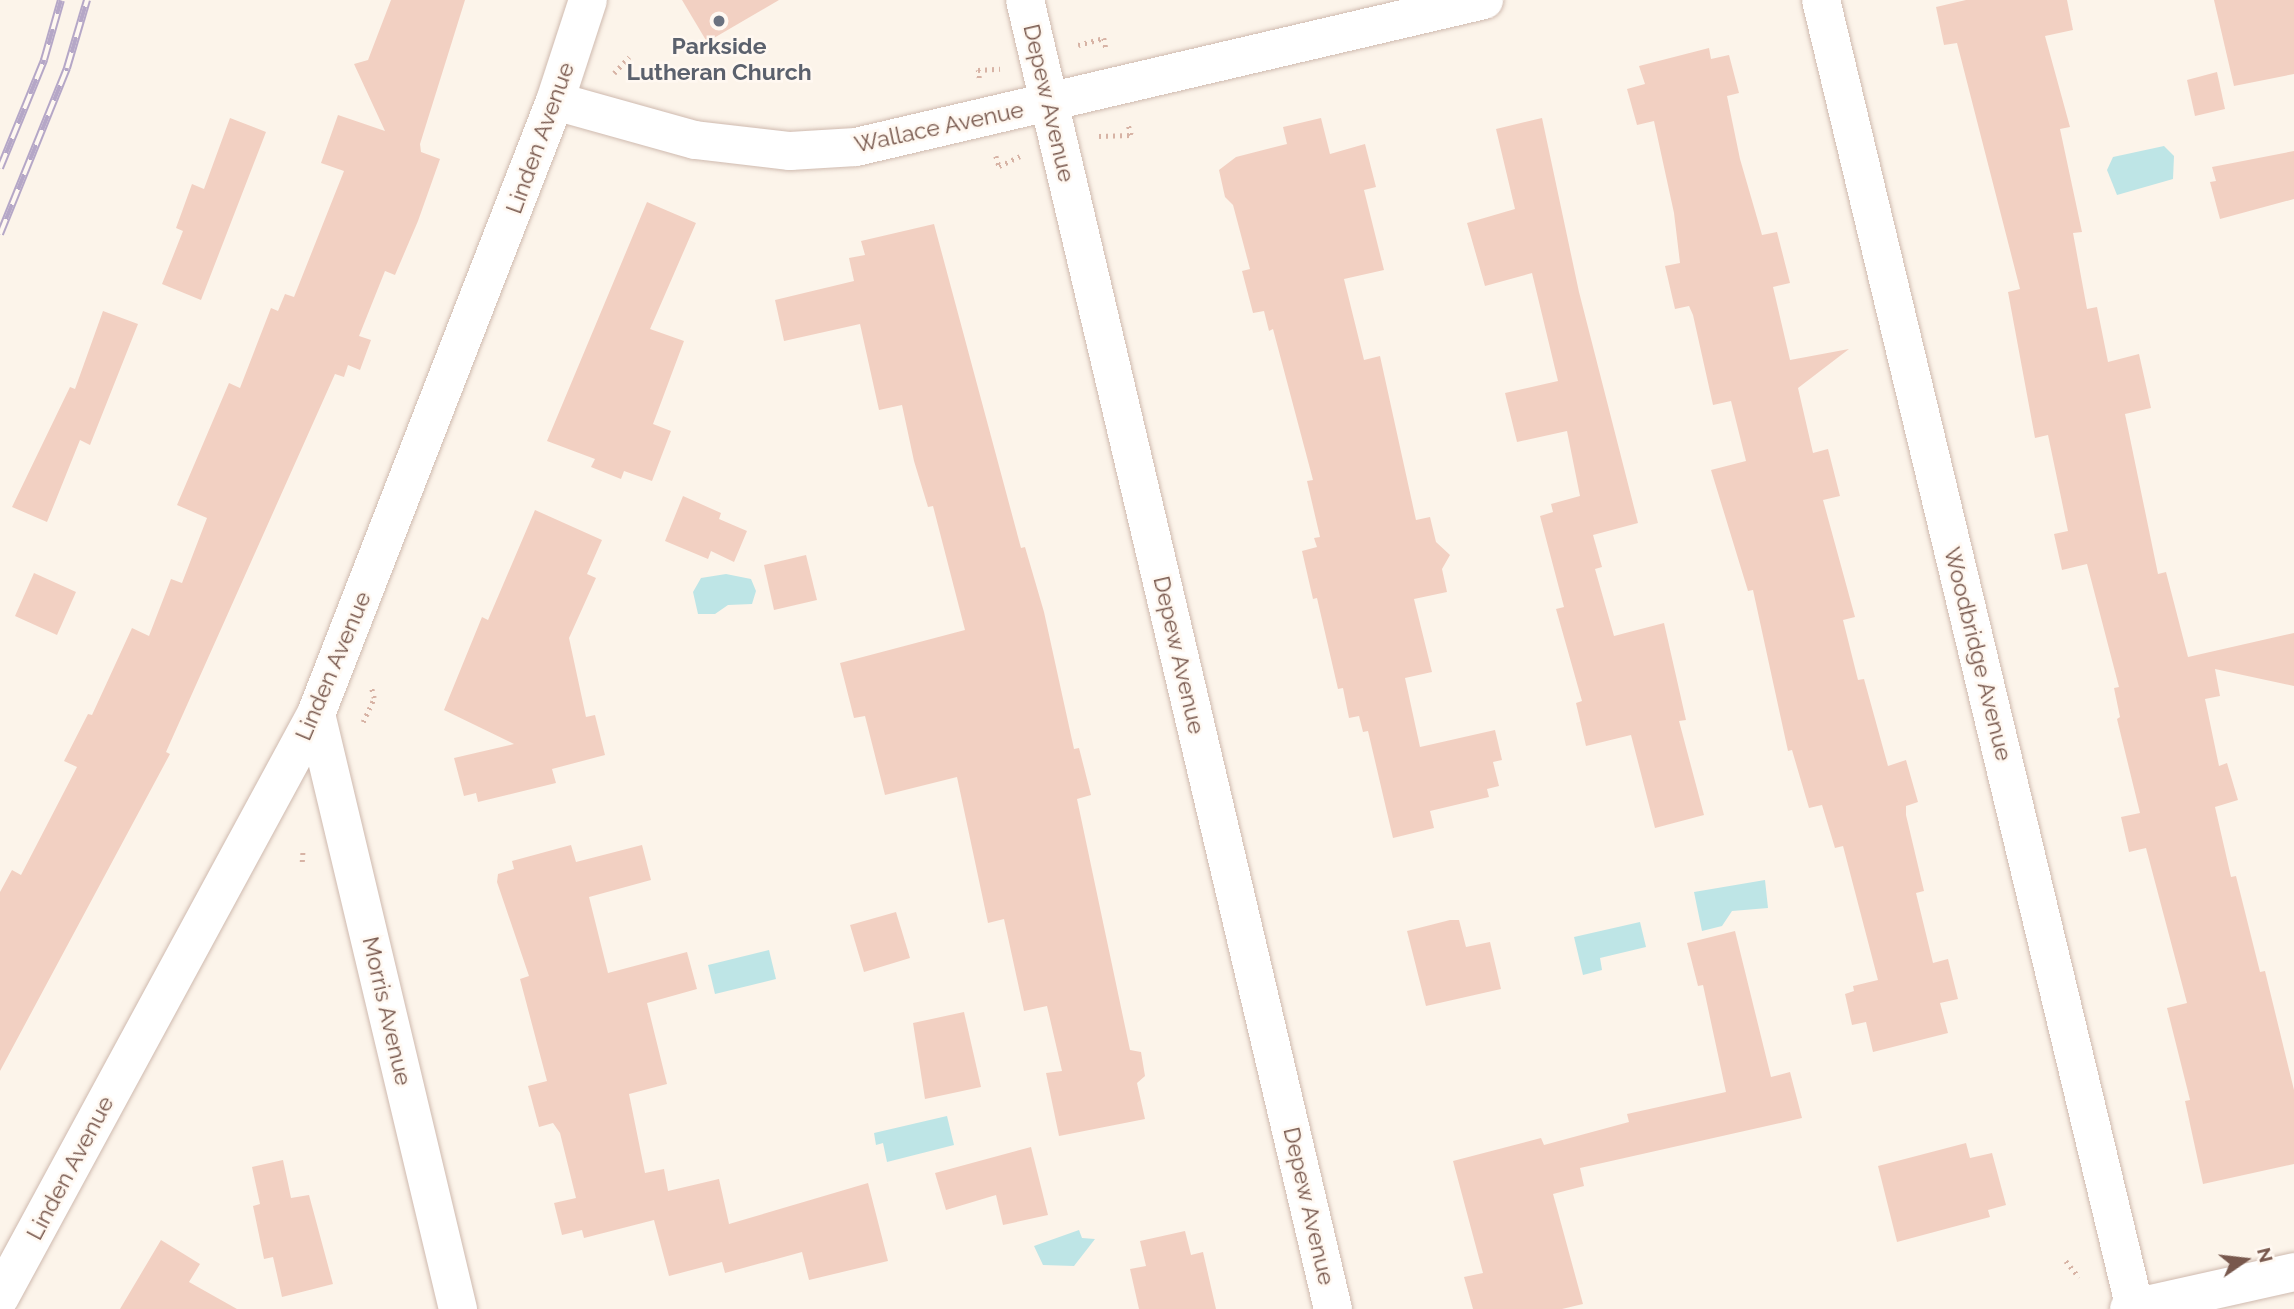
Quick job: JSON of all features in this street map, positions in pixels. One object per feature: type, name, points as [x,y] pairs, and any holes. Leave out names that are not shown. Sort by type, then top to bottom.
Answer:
[{"type":"street","name":"Linden Avenue","points":[[0,1297],[316,714],[555,101],[588,0]]},
{"type":"street","name":"Depew Avenue","points":[[1025,0],[1333,1309]]},
{"type":"street","name":"Wallace Avenue","points":[[555,101],[695,140],[790,151],[856,147],[1484,0]]},
{"type":"street","name":"Woodbridge Avenue","points":[[1821,0],[2133,1309]]},
{"type":"street","name":"Morris Avenue","points":[[316,714],[458,1309]]},
{"type":"street","points":[[2133,1309],[2294,1272]]},
{"type":"path","points":[[1078,45],[1104,38]]},
{"type":"path","points":[[614,73],[629,57]]},
{"type":"path","points":[[978,70],[1003,69]]},
{"type":"path","points":[[1099,136],[1131,135]]},
{"type":"path","points":[[999,166],[1024,154]]},
{"type":"path","points":[[363,722],[374,698]]},
{"type":"path","points":[[302,862],[303,849]]},
{"type":"path","points":[[2066,1261],[2079,1278]]},
{"type":"water","points":[[2164,146],[2174,156],[2173,179],[2117,195],[2107,170],[2113,157]]},
{"type":"water","points":[[726,574],[751,579],[756,591],[752,604],[728,605],[715,614],[698,614],[693,592],[701,578]]},
{"type":"water","points":[[1765,880],[1768,908],[1732,911],[1722,926],[1702,931],[1694,892]]},
{"type":"water","points":[[1640,922],[1646,947],[1600,958],[1602,970],[1583,975],[1574,937]]},
{"type":"water","points":[[769,950],[776,979],[715,994],[708,965]]},
{"type":"water","points":[[947,1116],[954,1145],[887,1162],[883,1143],[876,1145],[874,1133]]},
{"type":"water","points":[[1079,1230],[1082,1238],[1095,1239],[1074,1266],[1043,1265],[1034,1246]]},
{"type":"building","points":[[391,0],[465,0],[420,144],[421,152],[440,159],[418,221],[395,275],[385,271],[359,336],[371,340],[360,370],[348,365],[344,377],[335,374],[166,752],[170,754],[0,1071],[0,892],[12,870],[21,875],[77,767],[64,761],[88,714],[92,715],[132,628],[149,636],[171,579],[182,583],[207,518],[177,505],[229,383],[240,388],[271,308],[278,311],[285,294],[294,297],[344,171],[321,163],[338,115],[385,131],[354,64],[368,60]]},
{"type":"building","name":"Parkside Lutheran Church","points":[[682,0],[779,0],[707,42]]},
{"type":"building","points":[[1966,0],[2067,0],[2073,30],[2045,36],[2070,127],[2060,129],[2082,232],[2073,233],[2087,309],[2097,307],[2108,362],[2139,354],[2151,408],[2125,414],[2158,574],[2166,572],[2188,657],[2294,633],[2294,686],[2215,669],[2220,696],[2205,699],[2219,766],[2227,763],[2238,800],[2215,807],[2231,877],[2236,876],[2260,972],[2265,971],[2294,1090],[2294,1164],[2203,1184],[2185,1101],[2190,1100],[2167,1008],[2187,1003],[2146,848],[2129,852],[2121,817],[2140,813],[2117,719],[2120,717],[2114,688],[2119,687],[2087,564],[2062,570],[2054,534],[2068,531],[2048,435],[2035,438],[2008,292],[2020,289],[1957,43],[1944,45],[1936,7]]},
{"type":"building","points":[[2214,0],[2294,0],[2294,74],[2234,86]]},
{"type":"building","points":[[1709,48],[1711,59],[1729,55],[1739,93],[1727,96],[1740,159],[1762,235],[1777,232],[1790,283],[1773,287],[1790,360],[1849,349],[1798,388],[1813,453],[1828,449],[1840,496],[1823,500],[1855,617],[1843,620],[1858,680],[1864,679],[1888,766],[1906,760],[1918,802],[1906,806],[1924,891],[1916,893],[1933,963],[1948,959],[1958,999],[1940,1003],[1948,1033],[1873,1052],[1866,1022],[1852,1025],[1845,994],[1854,991],[1853,986],[1878,980],[1843,846],[1835,848],[1822,805],[1809,808],[1792,750],[1788,751],[1753,590],[1748,591],[1711,470],[1746,461],[1731,401],[1713,405],[1693,315],[1689,306],[1675,309],[1665,266],[1680,263],[1674,213],[1654,121],[1637,125],[1627,89],[1645,84],[1639,66]]},
{"type":"building","points":[[2217,72],[2225,109],[2195,116],[2187,80]]},
{"type":"building","points":[[230,118],[266,132],[201,300],[162,284],[183,231],[176,228],[192,184],[204,189]]},
{"type":"building","points":[[1321,118],[1330,154],[1365,144],[1376,187],[1364,190],[1384,270],[1344,279],[1364,360],[1380,356],[1416,520],[1430,517],[1436,542],[1450,555],[1442,569],[1447,592],[1414,599],[1432,672],[1405,678],[1420,747],[1495,730],[1502,760],[1493,762],[1499,786],[1487,789],[1489,797],[1430,811],[1434,828],[1393,838],[1368,731],[1363,732],[1359,716],[1349,718],[1343,688],[1338,689],[1317,598],[1313,599],[1302,551],[1317,547],[1314,538],[1320,537],[1307,481],[1313,480],[1273,329],[1269,331],[1264,311],[1253,313],[1242,271],[1250,269],[1233,205],[1225,197],[1219,170],[1236,157],[1287,144],[1283,127]]},
{"type":"building","points":[[1542,118],[1579,292],[1638,523],[1593,535],[1602,567],[1595,569],[1614,636],[1664,623],[1686,720],[1679,721],[1704,815],[1655,828],[1631,735],[1586,746],[1576,703],[1582,701],[1556,609],[1564,607],[1540,516],[1553,512],[1551,504],[1580,496],[1567,431],[1517,442],[1505,393],[1558,381],[1532,273],[1485,286],[1467,223],[1515,209],[1496,129]]},
{"type":"building","points":[[2294,151],[2294,199],[2220,219],[2210,182],[2216,181],[2212,167]]},
{"type":"building","points":[[647,202],[696,223],[650,329],[684,341],[653,424],[671,431],[652,481],[624,471],[621,479],[591,467],[595,459],[547,441]]},
{"type":"building","points":[[934,224],[1021,548],[1025,547],[1044,612],[1074,749],[1079,748],[1091,795],[1077,799],[1130,1050],[1141,1052],[1145,1076],[1137,1083],[1145,1119],[1059,1136],[1046,1073],[1062,1071],[1047,1006],[1024,1011],[1004,919],[988,923],[957,777],[885,795],[865,716],[854,718],[840,663],[965,630],[933,506],[928,507],[914,461],[902,405],[879,410],[860,324],[784,341],[775,300],[854,281],[849,258],[865,255],[861,241]]},
{"type":"building","points":[[103,311],[138,324],[90,445],[80,440],[47,522],[12,507],[70,387],[75,389]]},
{"type":"building","points":[[683,496],[721,513],[719,519],[747,531],[734,562],[711,551],[708,559],[665,541]]},
{"type":"building","points":[[535,510],[602,540],[587,574],[596,578],[569,638],[586,717],[595,715],[605,755],[552,769],[556,783],[478,802],[476,793],[464,796],[454,758],[514,744],[444,710],[482,617],[488,620]]},
{"type":"building","points":[[806,555],[817,600],[774,610],[764,565]]},
{"type":"building","points":[[34,573],[76,592],[57,635],[15,616]]},
{"type":"building","points":[[571,845],[576,862],[642,845],[651,880],[589,897],[608,973],[687,952],[697,989],[647,1003],[667,1084],[629,1094],[645,1173],[664,1169],[668,1191],[719,1179],[729,1224],[868,1183],[888,1261],[809,1280],[802,1252],[725,1273],[722,1262],[669,1276],[654,1220],[584,1238],[582,1230],[562,1235],[554,1203],[576,1198],[560,1133],[553,1123],[539,1127],[528,1086],[547,1081],[520,979],[529,976],[497,882],[498,874],[514,869],[512,861]]},
{"type":"building","points":[[896,912],[910,958],[864,972],[850,925]]},
{"type":"building","points":[[1459,920],[1466,947],[1490,942],[1501,989],[1426,1006],[1407,931]]},
{"type":"building","points":[[1735,931],[1771,1077],[1790,1072],[1802,1118],[1580,1168],[1584,1186],[1553,1194],[1583,1304],[1562,1309],[1473,1309],[1464,1277],[1483,1273],[1453,1161],[1541,1138],[1544,1145],[1629,1122],[1627,1114],[1726,1092],[1703,985],[1698,986],[1687,943]]},
{"type":"building","points":[[964,1012],[981,1087],[925,1099],[913,1023]]},
{"type":"building","points":[[1966,1143],[1970,1158],[1992,1153],[2006,1205],[1988,1210],[1990,1217],[1897,1242],[1878,1166]]},
{"type":"building","points":[[1031,1147],[1048,1215],[1003,1225],[996,1195],[946,1210],[935,1173]]},
{"type":"building","points":[[283,1160],[291,1198],[309,1195],[333,1284],[282,1297],[273,1257],[264,1259],[253,1206],[260,1204],[252,1167]]},
{"type":"building","points":[[1185,1231],[1191,1255],[1203,1252],[1216,1309],[1139,1309],[1130,1269],[1146,1266],[1140,1241]]},
{"type":"building","points":[[161,1240],[200,1264],[189,1282],[237,1309],[120,1309]]},
{"type":"railway","points":[[0,168],[44,60],[61,0]]},
{"type":"railway","points":[[0,234],[67,68],[87,0]]},
{"type":"place","name":"Parkside Lutheran Church","points":[[719,21]]}]
